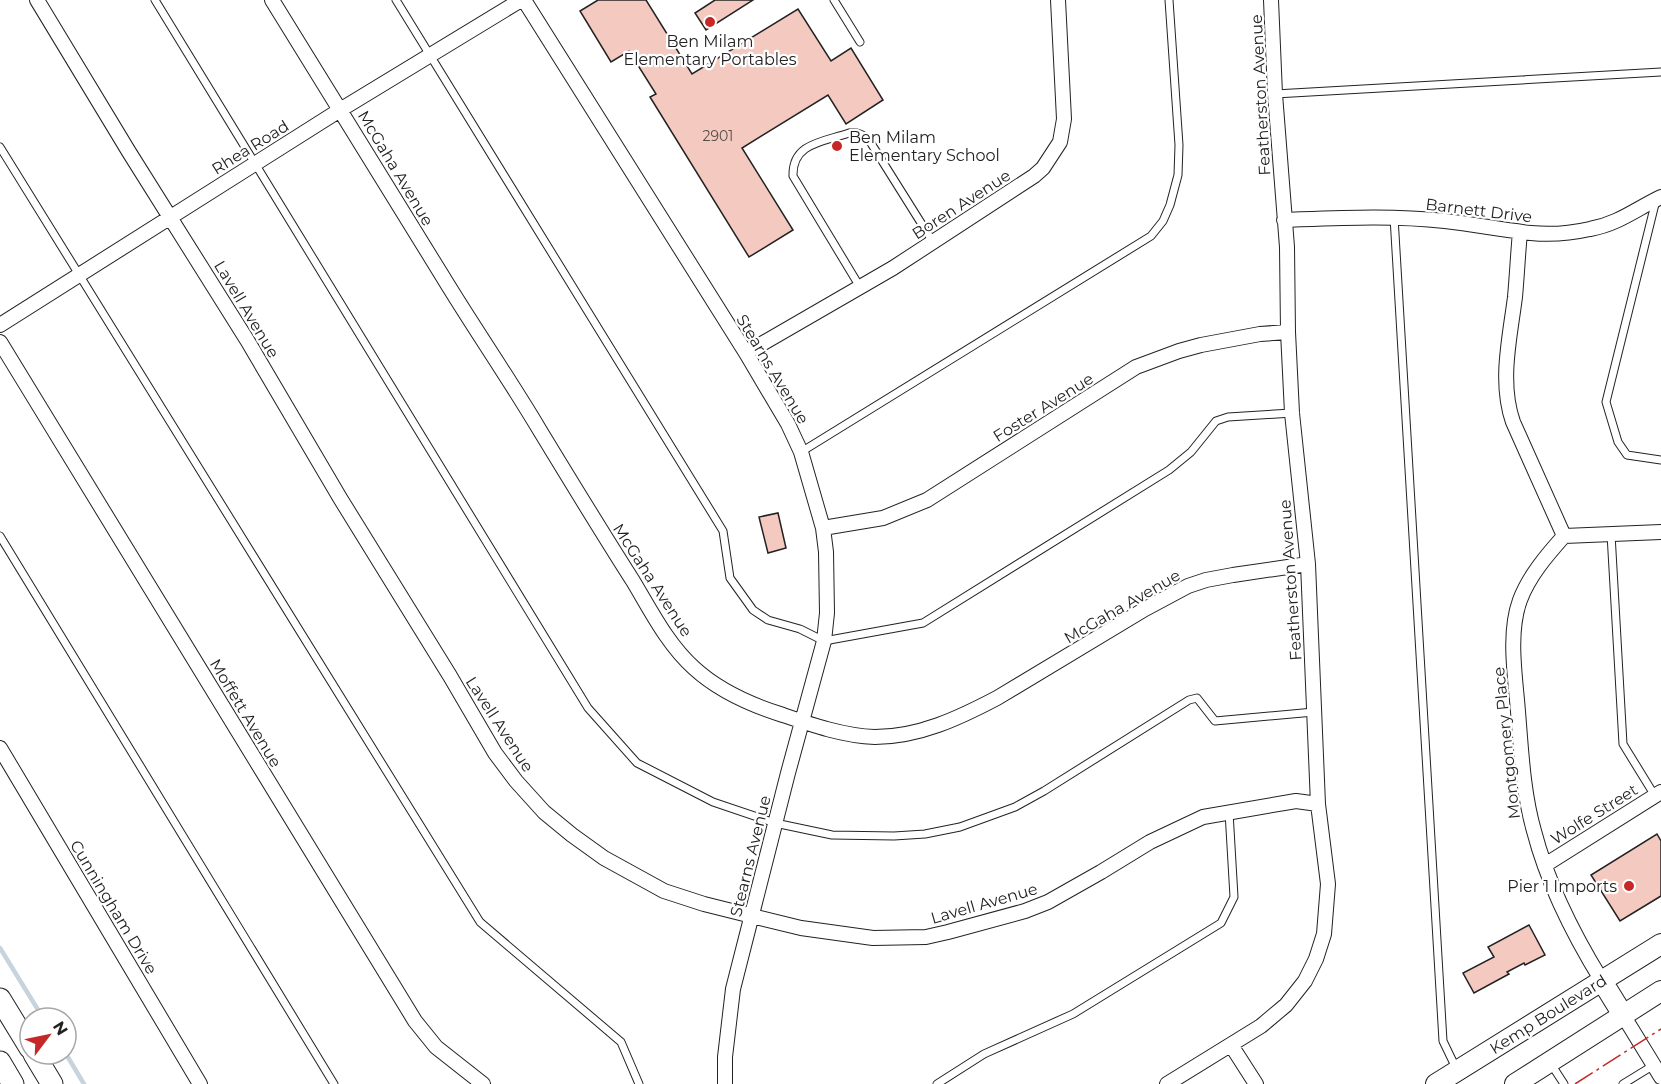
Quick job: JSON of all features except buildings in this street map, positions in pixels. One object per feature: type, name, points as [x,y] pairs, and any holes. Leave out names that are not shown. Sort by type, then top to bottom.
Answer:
[{"type":"main road","name":"Kemp Boulevard","points":[[1436,1084],[1661,944]]},
{"type":"main road","points":[[1602,981],[1623,1015]]},
{"type":"main road","points":[[1515,1084],[1661,991]]},
{"type":"main road","points":[[0,999],[18,1028]]},
{"type":"main road","points":[[0,1062],[14,1084]]},
{"type":"main road","points":[[41,1066],[52,1084]]},
{"type":"street","name":"Lavell Avenue","points":[[37,0],[247,340],[495,753],[544,812],[604,858],[664,891],[752,916],[801,928],[873,938],[926,937],[948,933],[1048,903],[1150,842],[1203,817],[1296,801],[1318,804]]},
{"type":"street","name":"McGaha Avenue","points":[[272,0],[668,637],[695,669],[727,692],[757,706],[844,733],[876,737],[914,732],[935,727],[972,712],[1188,586],[1233,575],[1308,564]]},
{"type":"street","name":"Rhea Road","points":[[0,325],[340,110],[522,0]]},
{"type":"street","name":"Stearns Avenue","points":[[522,0],[746,353],[788,424],[801,452],[823,528],[826,552],[827,613],[824,640],[733,989],[724,1057],[725,1084]]},
{"type":"street","name":"Boren Avenue","points":[[746,353],[933,242],[1034,177],[1043,168],[1060,141],[1064,119],[1058,0]]},
{"type":"street","name":"Featherston Avenue","points":[[1167,1084],[1261,1026],[1286,1005],[1305,981],[1316,959],[1324,934],[1328,884],[1318,804],[1308,564],[1292,413],[1287,247],[1275,94],[1271,0]]},
{"type":"street","name":"Barnett Drive","points":[[1284,220],[1394,217],[1446,221],[1533,234],[1554,233],[1588,230],[1608,225],[1659,198]]},
{"type":"street","points":[[1520,232],[1506,362],[1506,395],[1513,422],[1564,536],[1661,532]]},
{"type":"street","name":"Foster Avenue","points":[[823,528],[883,518],[927,500],[1136,367],[1201,345],[1260,334],[1288,332]]},
{"type":"street","name":"Moffett Avenue","points":[[0,342],[415,1021],[436,1047],[483,1084]]},
{"type":"street","name":"Montgomery Place","points":[[1564,536],[1546,557],[1525,588],[1519,602],[1512,645],[1522,761],[1534,831],[1555,896],[1602,981]]},
{"type":"street","name":"Cunningham Drive","points":[[0,748],[200,1084]]},
{"type":"street","name":"Wolfe Street","points":[[1545,865],[1658,794]]},
{"type":"street","points":[[1623,1015],[1657,1071]]},
{"type":"street","points":[[1231,1045],[1256,1084]]},
{"type":"lane","points":[[155,0],[588,708],[637,763],[713,802],[775,823],[844,836],[924,834],[960,827],[1015,807],[1189,700],[1197,698],[1215,721],[1314,712]]},
{"type":"lane","points":[[396,0],[723,531],[730,578],[753,610],[768,620],[800,629],[824,640],[923,623],[1169,470],[1191,452],[1216,421],[1228,417],[1292,413]]},
{"type":"lane","points":[[834,0],[860,42]]},
{"type":"lane","points":[[801,452],[1151,236],[1163,221],[1178,176],[1179,145],[1169,0]]},
{"type":"lane","points":[[1275,94],[1661,72]]},
{"type":"lane","points":[[860,287],[793,177],[793,164],[805,147],[849,133],[862,134],[869,140],[933,242]]},
{"type":"lane","points":[[0,147],[480,922],[621,1042],[639,1084]]},
{"type":"lane","points":[[1659,198],[1606,402],[1618,442],[1627,455],[1661,460]]},
{"type":"lane","points":[[1394,217],[1443,1041],[1457,1071]]},
{"type":"lane","points":[[1611,534],[1623,744],[1658,794]]},
{"type":"lane","points":[[0,536],[334,1084]]},
{"type":"lane","points":[[937,1084],[984,1054],[1072,1014],[1221,923],[1234,897],[1229,811]]},
{"type":"lane","points":[[1550,1062],[1564,1084]]},
{"type":"lane","points":[[1623,1084],[1657,1071]]},
{"type":"waterway","points":[[0,948],[36,1006]]},
{"type":"waterway","points":[[73,1066],[84,1084]]},
{"type":"power","points":[[1575,1084],[1661,1029]]},
{"type":"place","name":"Ben Milam Elementary Portables","points":[[710,22]]},
{"type":"place","name":"Ben Milam Elementary School","points":[[837,146]]},
{"type":"place","name":"Pier 1 Imports","points":[[1629,886]]}]
